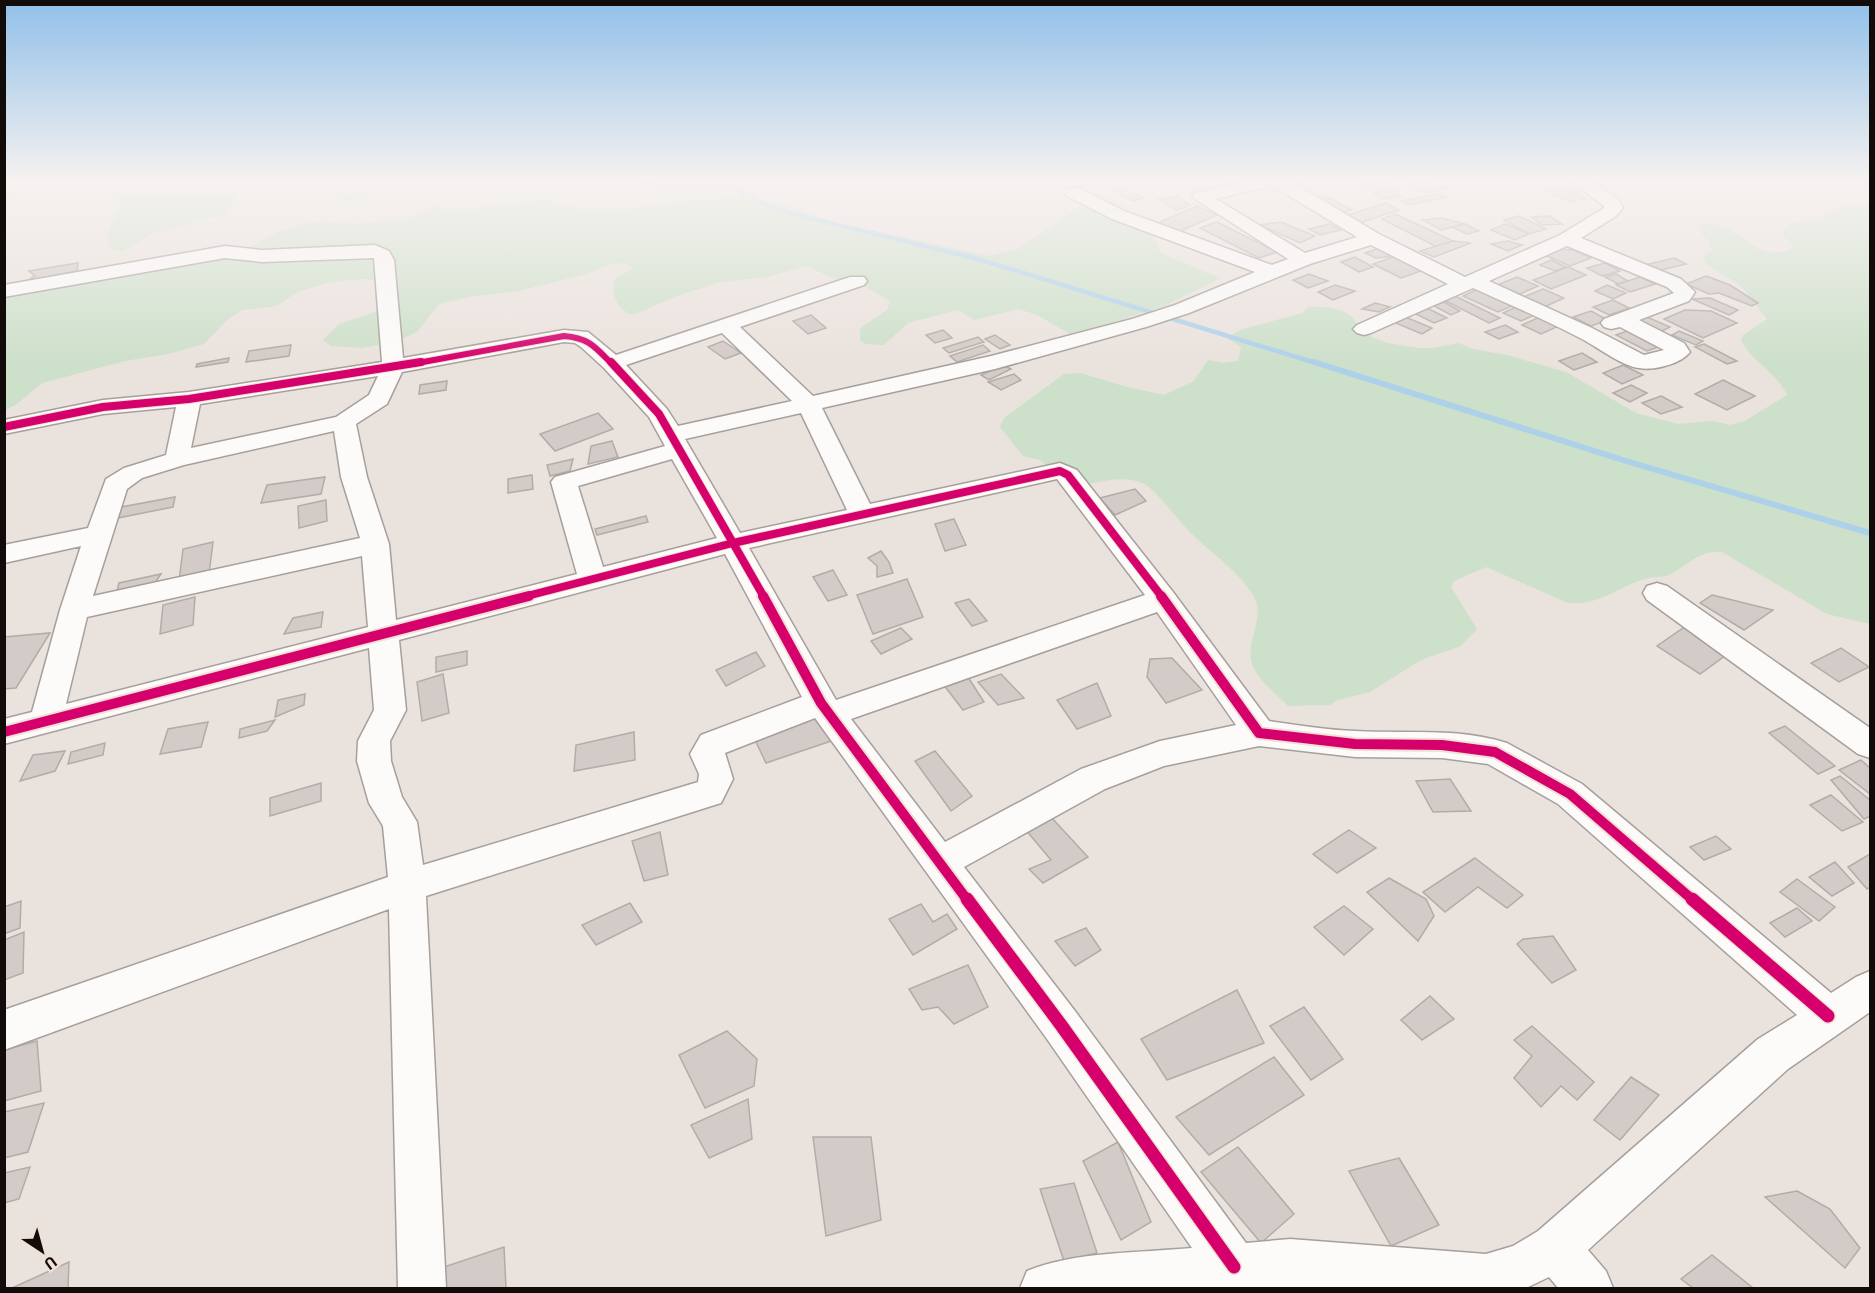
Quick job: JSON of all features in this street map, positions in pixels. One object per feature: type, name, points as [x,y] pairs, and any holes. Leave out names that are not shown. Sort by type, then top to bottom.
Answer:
[{"type":"street","points":[[1193,242],[1272,272]]},
{"type":"street","points":[[1274,242],[1303,260]]},
{"type":"street","points":[[592,580],[564,482],[677,442],[809,405],[995,362],[1139,323],[1182,309],[1303,260],[1358,242]]},
{"type":"street","points":[[1381,242],[1469,283],[1586,332],[1641,362],[1653,362],[1679,352],[1676,348],[1621,319]]},
{"type":"street","points":[[1364,329],[1560,242]]},
{"type":"street","points":[[1575,242],[1674,284],[1686,292],[1682,297],[1586,332]]},
{"type":"street","points":[[4,291],[225,252],[262,256],[375,251],[382,255],[384,260],[393,367],[378,399],[344,422],[177,459],[133,472],[115,484],[74,610],[45,723]]},
{"type":"street","points":[[612,363],[857,281]]},
{"type":"street","points":[[726,325],[809,405],[862,513]]},
{"type":"street","points":[[4,426],[103,407],[189,399],[393,367],[481,349],[571,335],[589,342],[612,363],[659,414],[677,442],[825,708],[1061,1026],[1234,1267]]},
{"type":"street","points":[[177,459],[189,399]]},
{"type":"street","points":[[344,422],[354,477],[375,544],[390,710],[374,741],[374,761],[386,803],[400,822],[407,886],[422,1288]]},
{"type":"street","points":[[4,732],[734,543],[1060,471],[1068,476],[1163,599],[1259,733]]},
{"type":"street","points":[[4,554],[99,534]]},
{"type":"street","points":[[74,610],[375,544]]},
{"type":"street","points":[[1657,593],[1870,745]]},
{"type":"street","points":[[4,1029],[407,886],[709,793],[716,785],[717,775],[707,754],[713,744],[1163,599]]},
{"type":"street","points":[[940,862],[1093,779],[1160,754],[1259,733],[1355,744],[1442,745],[1495,752],[1570,794],[1828,1016]]},
{"type":"street","points":[[1044,1288],[1089,1281],[1290,1263],[1486,1278],[1523,1266],[1555,1248],[1773,1054],[1870,990]]},
{"type":"street","points":[[1555,1248],[1589,1288]]},
{"type":"green space","points":[[108,242],[138,242],[122,252],[109,248]]},
{"type":"green space","points":[[258,242],[926,242],[989,256],[1018,249],[1028,242],[1157,242],[1161,253],[1221,278],[1164,306],[1072,335],[1037,315],[1019,309],[974,320],[958,310],[908,323],[884,345],[866,344],[860,341],[860,328],[887,310],[890,301],[866,287],[844,283],[806,266],[767,277],[720,282],[674,297],[633,315],[623,310],[617,302],[613,286],[614,280],[633,268],[625,263],[610,264],[586,274],[518,291],[469,297],[439,304],[417,332],[397,341],[363,348],[331,346],[323,340],[339,324],[381,310],[375,280],[331,282],[297,292],[277,306],[242,310],[227,320],[204,344],[168,354],[125,361],[42,383],[17,404],[5,410],[5,298],[214,259],[246,250]]},
{"type":"green space","points":[[1708,242],[1750,242],[1768,252],[1779,253],[1792,248],[1791,243],[1870,242],[1870,624],[1827,614],[1722,552],[1701,555],[1668,575],[1638,581],[1599,599],[1579,603],[1568,603],[1486,567],[1454,581],[1451,587],[1477,629],[1461,646],[1421,660],[1370,692],[1338,700],[1330,705],[1288,706],[1261,679],[1253,667],[1250,652],[1258,612],[1254,597],[1241,579],[1190,532],[1156,494],[1138,481],[1120,479],[1074,487],[1040,460],[1023,456],[1000,427],[1004,418],[1064,374],[1080,373],[1164,395],[1194,381],[1208,360],[1223,363],[1238,361],[1241,347],[1227,338],[1240,330],[1302,313],[1308,307],[1332,308],[1347,313],[1357,324],[1359,332],[1387,343],[1433,348],[1459,343],[1473,349],[1507,355],[1566,372],[1636,413],[1678,424],[1712,421],[1730,425],[1745,421],[1787,395],[1783,387],[1741,341],[1743,335],[1767,319],[1741,286],[1708,265],[1702,258],[1712,250]]},
{"type":"building","points":[[1228,242],[1258,242],[1277,252],[1259,258]]},
{"type":"building","points":[[1428,242],[1449,242],[1437,247]]},
{"type":"building","points":[[1449,242],[1471,243],[1434,257],[1420,251]]},
{"type":"building","points":[[1513,242],[1522,245],[1508,251],[1491,244]]},
{"type":"building","points":[[1379,248],[1396,256],[1376,258],[1365,253]]},
{"type":"building","points":[[1557,249],[1573,250],[1591,258],[1570,266],[1544,255]]},
{"type":"building","points":[[1396,256],[1424,270],[1401,278],[1373,264]]},
{"type":"building","points":[[1355,257],[1373,267],[1359,272],[1341,262]]},
{"type":"building","points":[[1674,258],[1686,264],[1653,272],[1641,266]]},
{"type":"building","points":[[1551,260],[1566,267],[1555,271],[1540,265]]},
{"type":"building","points":[[78,263],[77,271],[27,281],[35,276],[29,271]]},
{"type":"building","points":[[1605,263],[1620,271],[1602,276],[1587,268]]},
{"type":"building","points":[[1568,267],[1586,275],[1551,289],[1533,280]]},
{"type":"building","points":[[1309,274],[1328,281],[1308,288],[1293,280]]},
{"type":"building","points":[[1616,274],[1628,281],[1618,284],[1605,277]]},
{"type":"building","points":[[1706,276],[1730,285],[1758,303],[1752,306],[1719,293],[1709,294],[1686,284]]},
{"type":"building","points":[[1517,277],[1538,286],[1513,297],[1492,287]]},
{"type":"building","points":[[1640,277],[1655,284],[1630,292],[1616,285]]},
{"type":"building","points":[[1335,285],[1355,291],[1333,300],[1318,292]]},
{"type":"building","points":[[1607,285],[1626,293],[1613,299],[1595,291]]},
{"type":"building","points":[[1478,289],[1514,305],[1498,312],[1463,296]]},
{"type":"building","points":[[1543,289],[1564,298],[1540,309],[1519,299]]},
{"type":"building","points":[[1453,295],[1500,318],[1489,323],[1442,299]]},
{"type":"building","points":[[1710,298],[1738,310],[1729,315],[1692,299]]},
{"type":"building","points":[[1613,300],[1629,308],[1609,315],[1593,307]]},
{"type":"building","points":[[1444,302],[1460,311],[1451,315],[1434,306]]},
{"type":"building","points":[[1375,303],[1390,307],[1379,312],[1362,309]]},
{"type":"building","points":[[1518,306],[1537,314],[1521,321],[1503,313]]},
{"type":"building","points":[[1425,307],[1447,318],[1434,323],[1412,312]]},
{"type":"building","points":[[1685,310],[1711,311],[1737,323],[1703,338],[1664,319]]},
{"type":"building","points":[[1591,311],[1608,320],[1591,326],[1573,317]]},
{"type":"building","points":[[811,315],[826,328],[808,334],[793,321]]},
{"type":"building","points":[[1544,315],[1563,324],[1541,334],[1522,325]]},
{"type":"building","points":[[1403,316],[1432,328],[1422,334],[1393,322]]},
{"type":"building","points":[[1647,317],[1670,327],[1658,333],[1634,322]]},
{"type":"building","points":[[1505,325],[1518,332],[1499,339],[1485,332]]},
{"type":"building","points":[[943,330],[952,338],[935,343],[926,335]]},
{"type":"building","points":[[1630,330],[1661,346],[1647,351],[1616,335]]},
{"type":"building","points":[[1679,331],[1703,341],[1696,345],[1672,335]]},
{"type":"building","points":[[995,335],[1010,345],[1000,349],[985,339]]},
{"type":"building","points":[[978,337],[984,342],[949,353],[943,348]]},
{"type":"building","points":[[723,341],[741,353],[725,359],[708,347]]},
{"type":"building","points":[[1704,344],[1737,361],[1727,364],[1695,347]]},
{"type":"building","points":[[291,345],[289,356],[246,362],[249,351]]},
{"type":"building","points":[[983,345],[990,351],[957,362],[950,356]]},
{"type":"building","points":[[1582,353],[1597,362],[1574,370],[1559,361]]},
{"type":"building","points":[[229,358],[228,362],[196,367],[197,364]]},
{"type":"building","points":[[1003,365],[1011,369],[989,380],[981,375]]},
{"type":"building","points":[[1623,365],[1643,375],[1622,384],[1603,373]]},
{"type":"building","points":[[1014,374],[1021,380],[1001,390],[988,382]]},
{"type":"building","points":[[1723,380],[1755,396],[1727,410],[1695,394]]},
{"type":"building","points":[[447,381],[446,390],[419,394],[420,385]]},
{"type":"building","points":[[1631,385],[1647,393],[1630,402],[1613,393]]},
{"type":"building","points":[[1661,396],[1682,407],[1661,414],[1642,403]]},
{"type":"building","points":[[598,413],[613,429],[555,451],[540,434]]},
{"type":"building","points":[[612,441],[618,457],[588,464],[591,446]]},
{"type":"building","points":[[573,459],[570,471],[550,476],[547,465]]},
{"type":"building","points":[[532,475],[533,489],[508,493],[508,479]]},
{"type":"building","points":[[325,477],[321,494],[261,503],[267,485]]},
{"type":"building","points":[[1135,489],[1146,501],[1115,515],[1100,498]]},
{"type":"building","points":[[175,497],[173,507],[113,519],[116,508]]},
{"type":"building","points":[[326,500],[327,521],[299,528],[298,506]]},
{"type":"building","points":[[646,516],[648,522],[597,535],[595,529]]},
{"type":"building","points":[[954,519],[966,545],[945,551],[935,524]]},
{"type":"building","points":[[213,542],[209,574],[179,581],[183,549]]},
{"type":"building","points":[[881,551],[893,573],[877,577],[877,566],[868,558]]},
{"type":"building","points":[[833,570],[847,595],[828,601],[813,577]]},
{"type":"building","points":[[161,574],[152,587],[116,595],[119,583]]},
{"type":"building","points":[[907,579],[923,617],[873,634],[857,595]]},
{"type":"building","points":[[1712,595],[1773,610],[1744,630],[1700,603]]},
{"type":"building","points":[[195,597],[193,625],[160,634],[163,605]]},
{"type":"building","points":[[969,599],[987,621],[972,626],[955,603]]},
{"type":"building","points":[[323,612],[321,627],[284,634],[293,618]]},
{"type":"building","points":[[1689,624],[1733,650],[1700,674],[1657,646]]},
{"type":"building","points":[[901,628],[912,639],[881,654],[871,641]]},
{"type":"building","points":[[50,633],[16,688],[4,689],[4,637]]},
{"type":"building","points":[[1841,648],[1869,667],[1839,682],[1811,663]]},
{"type":"building","points":[[467,651],[467,665],[436,672],[436,657]]},
{"type":"building","points":[[756,652],[765,666],[726,686],[716,670]]},
{"type":"building","points":[[1172,658],[1202,690],[1166,703],[1147,677],[1150,659]]},
{"type":"building","points":[[443,674],[449,713],[422,721],[417,682]]},
{"type":"building","points":[[966,674],[984,702],[963,710],[943,684]]},
{"type":"building","points":[[1001,674],[1024,698],[998,705],[978,682]]},
{"type":"building","points":[[1097,683],[1111,716],[1077,729],[1057,700]]},
{"type":"building","points":[[305,694],[304,705],[275,717],[278,700]]},
{"type":"building","points":[[819,716],[834,740],[766,763],[754,738]]},
{"type":"building","points":[[275,720],[267,731],[239,738],[240,729]]},
{"type":"building","points":[[208,722],[201,747],[160,754],[168,729]]},
{"type":"building","points":[[1785,726],[1835,766],[1818,774],[1769,733]]},
{"type":"building","points":[[634,732],[635,760],[574,771],[576,745]]},
{"type":"building","points":[[105,743],[103,755],[68,764],[71,752]]},
{"type":"building","points":[[65,751],[55,771],[20,781],[33,755]]},
{"type":"building","points":[[935,751],[972,796],[951,811],[915,761]]},
{"type":"building","points":[[1861,760],[1870,768],[1870,794],[1839,770]]},
{"type":"building","points":[[1840,776],[1870,800],[1870,816],[1864,819],[1831,780]]},
{"type":"building","points":[[1450,779],[1471,811],[1433,812],[1416,781]]},
{"type":"building","points":[[321,783],[321,801],[270,816],[270,798]]},
{"type":"building","points":[[1831,795],[1863,822],[1842,831],[1810,805]]},
{"type":"building","points":[[1051,817],[1088,857],[1043,883],[1029,869],[1051,860],[1025,829]]},
{"type":"building","points":[[1349,830],[1376,848],[1337,873],[1313,854]]},
{"type":"building","points":[[660,832],[668,875],[644,881],[632,841]]},
{"type":"building","points":[[1716,836],[1731,849],[1704,860],[1690,847]]},
{"type":"building","points":[[1870,854],[1870,887],[1867,889],[1848,867]]},
{"type":"building","points":[[1475,858],[1523,895],[1507,908],[1478,887],[1445,912],[1423,892]]},
{"type":"building","points":[[1835,862],[1854,883],[1832,896],[1809,877]]},
{"type":"building","points":[[1389,878],[1426,899],[1434,916],[1418,941],[1367,892]]},
{"type":"building","points":[[1797,879],[1835,907],[1819,921],[1780,892]]},
{"type":"building","points":[[21,901],[20,928],[4,934],[4,907]]},
{"type":"building","points":[[630,903],[642,922],[596,945],[582,925]]},
{"type":"building","points":[[921,904],[933,922],[947,914],[957,929],[913,955],[889,919]]},
{"type":"building","points":[[1344,906],[1373,929],[1344,955],[1314,927]]},
{"type":"building","points":[[1797,908],[1812,921],[1785,937],[1770,923]]},
{"type":"building","points":[[1086,928],[1101,950],[1075,966],[1055,941]]},
{"type":"building","points":[[24,932],[23,973],[4,980],[4,940]]},
{"type":"building","points":[[1553,936],[1576,970],[1552,983],[1517,944],[1523,939]]},
{"type":"building","points":[[968,965],[988,1007],[954,1024],[938,1007],[922,1010],[909,989]]},
{"type":"building","points":[[1237,990],[1264,1043],[1167,1080],[1141,1039]]},
{"type":"building","points":[[1430,996],[1454,1019],[1422,1040],[1401,1020]]},
{"type":"building","points":[[1304,1007],[1343,1059],[1311,1080],[1270,1026]]},
{"type":"building","points":[[1532,1026],[1594,1082],[1577,1100],[1561,1086],[1541,1107],[1514,1078],[1532,1056],[1514,1040]]},
{"type":"building","points":[[727,1031],[757,1059],[754,1086],[705,1108],[679,1055]]},
{"type":"building","points":[[37,1041],[41,1091],[4,1101],[4,1050]]},
{"type":"building","points":[[1274,1057],[1304,1095],[1209,1155],[1176,1117]]},
{"type":"building","points":[[1631,1077],[1659,1095],[1620,1140],[1594,1120]]},
{"type":"building","points":[[748,1099],[752,1139],[709,1158],[691,1125]]},
{"type":"building","points":[[44,1103],[28,1152],[4,1158],[4,1112]]},
{"type":"building","points":[[813,1137],[871,1137],[881,1220],[826,1236]]},
{"type":"building","points":[[1118,1142],[1151,1222],[1121,1240],[1083,1161]]},
{"type":"building","points":[[1238,1147],[1294,1214],[1261,1243],[1201,1172]]},
{"type":"building","points":[[1399,1158],[1439,1225],[1391,1246],[1349,1171]]},
{"type":"building","points":[[30,1167],[19,1199],[4,1203],[4,1173]]},
{"type":"building","points":[[1074,1183],[1097,1253],[1064,1261],[1040,1189]]},
{"type":"building","points":[[1797,1191],[1830,1209],[1860,1248],[1845,1268],[1765,1197]]},
{"type":"building","points":[[504,1247],[506,1288],[441,1288],[441,1268]]},
{"type":"building","points":[[1712,1255],[1753,1288],[1693,1288],[1681,1279]]},
{"type":"building","points":[[69,1262],[68,1288],[12,1288]]},
{"type":"waterway","points":[[910,242],[978,259],[1319,364]]},
{"type":"waterway","points":[[1314,362],[1626,461],[1870,533]]},
{"type":"cycle path","points":[[4,427],[103,407],[189,399],[393,367],[564,336],[580,337],[589,342],[612,363],[659,414],[770,608],[821,703],[1061,1025],[1234,1267]]},
{"type":"cycle path","points":[[4,732],[733,543],[1060,471],[1068,475],[1163,599],[1259,733],[1355,744],[1442,745],[1495,752],[1570,794],[1828,1016]]}]
